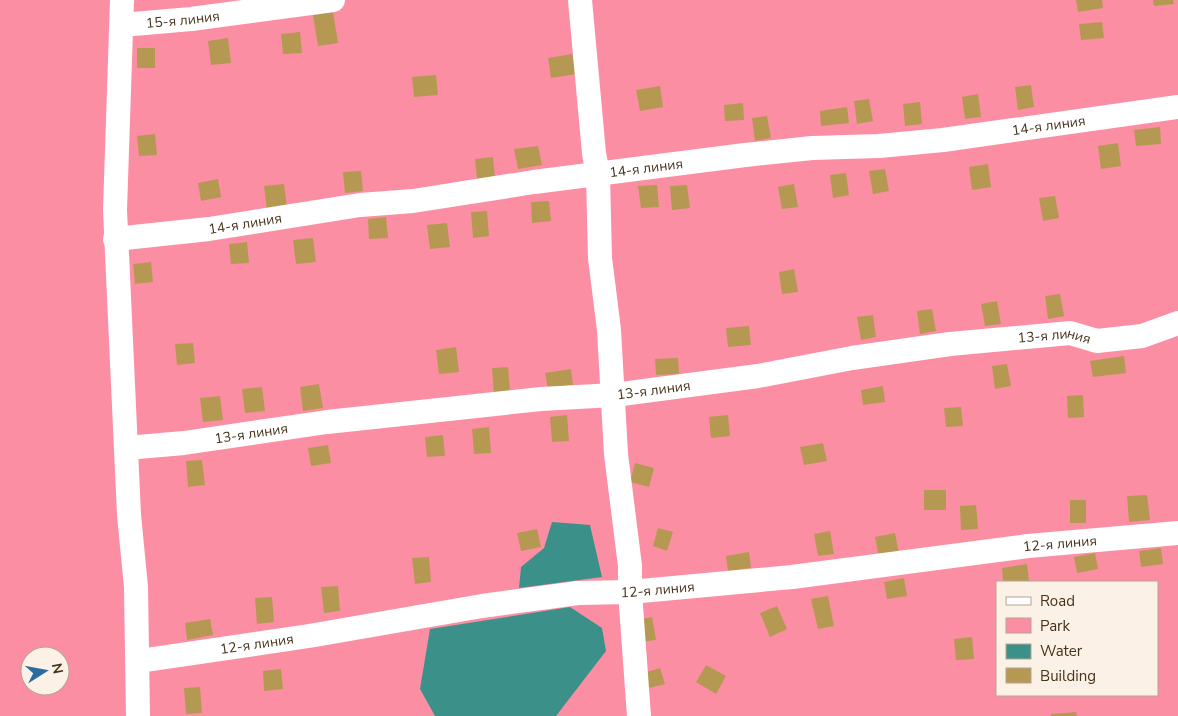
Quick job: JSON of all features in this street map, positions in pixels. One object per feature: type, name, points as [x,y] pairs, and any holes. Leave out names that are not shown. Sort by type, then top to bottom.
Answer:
[{"type":"street","points":[[122,0],[116,239],[126,448],[136,587],[139,661],[138,716]]},
{"type":"street","name":"15-я линия","points":[[122,25],[191,19],[333,0]]},
{"type":"street","points":[[580,0],[594,154],[598,175],[600,258],[609,330],[618,472],[630,566],[630,592],[639,716]]},
{"type":"street","name":"14-я линия","points":[[116,239],[209,229],[534,182],[812,148],[879,146],[943,140],[1178,107]]},
{"type":"street","name":"13-я линия","points":[[126,448],[184,444],[327,422],[541,399],[614,395],[758,376],[852,358],[950,344],[1070,333],[1097,341],[1142,336],[1178,323]]},
{"type":"street","name":"12-я линия","points":[[139,661],[578,593],[630,592],[792,577],[1028,546],[1178,533]]},
{"type":"green space","points":[[0,0],[1178,0],[1178,716],[0,716]]},
{"type":"water","points":[[552,522],[590,525],[602,577],[519,588],[521,567],[544,548]]},
{"type":"water","points":[[570,607],[602,628],[606,651],[556,716],[435,716],[420,689],[430,629]]},
{"type":"building","points":[[1076,0],[1102,0],[1103,8],[1078,12]]},
{"type":"building","points":[[1153,0],[1173,0],[1174,4],[1154,6]]},
{"type":"building","points":[[333,12],[338,43],[318,46],[313,15]]},
{"type":"building","points":[[1102,22],[1104,38],[1081,40],[1079,24]]},
{"type":"building","points":[[300,32],[302,53],[283,54],[281,34]]},
{"type":"building","points":[[228,38],[231,63],[211,65],[208,41]]},
{"type":"building","points":[[137,48],[155,48],[155,68],[137,68]]},
{"type":"building","points":[[572,54],[576,74],[551,78],[548,58]]},
{"type":"building","points":[[436,75],[438,95],[414,97],[412,77]]},
{"type":"building","points":[[1031,85],[1034,107],[1018,110],[1015,87]]},
{"type":"building","points":[[660,86],[663,107],[640,111],[636,90]]},
{"type":"building","points":[[978,94],[981,117],[965,119],[962,97]]},
{"type":"building","points":[[869,99],[873,121],[857,124],[854,101]]},
{"type":"building","points":[[920,102],[922,124],[905,126],[903,104]]},
{"type":"building","points":[[743,103],[744,120],[725,121],[724,105]]},
{"type":"building","points":[[847,107],[849,123],[821,126],[820,111]]},
{"type":"building","points":[[767,116],[771,138],[755,141],[752,118]]},
{"type":"building","points":[[1160,127],[1161,144],[1136,146],[1134,130]]},
{"type":"building","points":[[155,134],[157,155],[139,156],[137,136]]},
{"type":"building","points":[[1118,143],[1121,166],[1101,169],[1098,146]]},
{"type":"building","points":[[538,146],[542,165],[518,169],[514,149]]},
{"type":"building","points":[[493,157],[495,177],[477,179],[475,159]]},
{"type":"building","points":[[988,164],[991,187],[972,190],[969,167]]},
{"type":"building","points":[[885,169],[889,191],[873,194],[869,171]]},
{"type":"building","points":[[361,171],[363,191],[345,193],[343,172]]},
{"type":"building","points":[[846,173],[849,195],[833,198],[830,175]]},
{"type":"building","points":[[218,179],[221,197],[201,201],[198,183]]},
{"type":"building","points":[[284,184],[287,208],[267,211],[264,186]]},
{"type":"building","points":[[794,184],[798,207],[782,209],[778,187]]},
{"type":"building","points":[[657,185],[659,207],[641,208],[638,186]]},
{"type":"building","points":[[687,185],[690,208],[672,210],[670,186]]},
{"type":"building","points":[[1055,196],[1059,218],[1043,221],[1039,198]]},
{"type":"building","points":[[549,201],[551,221],[532,223],[531,202]]},
{"type":"building","points":[[487,211],[489,236],[473,238],[471,212]]},
{"type":"building","points":[[386,217],[388,238],[369,239],[368,219]]},
{"type":"building","points":[[447,223],[450,247],[430,249],[427,225]]},
{"type":"building","points":[[313,238],[316,262],[296,264],[293,240]]},
{"type":"building","points":[[247,242],[249,263],[231,264],[229,244]]},
{"type":"building","points":[[151,262],[153,282],[135,284],[133,264]]},
{"type":"building","points":[[794,269],[798,292],[782,294],[779,272]]},
{"type":"building","points":[[1060,294],[1064,316],[1048,319],[1045,296]]},
{"type":"building","points":[[997,301],[1001,324],[985,326],[981,304]]},
{"type":"building","points":[[932,309],[936,331],[920,334],[917,311]]},
{"type":"building","points":[[873,315],[876,337],[861,340],[857,317]]},
{"type":"building","points":[[749,326],[751,345],[728,347],[726,328]]},
{"type":"building","points":[[193,343],[195,363],[177,365],[175,344]]},
{"type":"building","points":[[456,347],[459,372],[439,374],[436,350]]},
{"type":"building","points":[[1124,356],[1126,373],[1093,377],[1090,361]]},
{"type":"building","points":[[678,358],[679,374],[656,375],[655,359]]},
{"type":"building","points":[[1007,364],[1011,386],[995,389],[992,366]]},
{"type":"building","points":[[508,367],[510,392],[494,394],[492,368]]},
{"type":"building","points":[[571,369],[573,385],[548,389],[545,373]]},
{"type":"building","points":[[319,384],[323,408],[303,411],[300,387]]},
{"type":"building","points":[[883,386],[885,402],[863,405],[861,390]]},
{"type":"building","points":[[262,387],[265,411],[245,413],[242,389]]},
{"type":"building","points":[[1083,395],[1084,417],[1068,418],[1067,396]]},
{"type":"building","points":[[220,396],[223,420],[203,422],[200,398]]},
{"type":"building","points":[[961,407],[963,426],[946,427],[944,408]]},
{"type":"building","points":[[567,415],[569,441],[552,442],[550,417]]},
{"type":"building","points":[[728,415],[730,436],[711,438],[709,417]]},
{"type":"building","points":[[489,427],[491,453],[474,454],[472,429]]},
{"type":"building","points":[[443,435],[445,456],[427,457],[425,437]]},
{"type":"building","points":[[823,443],[827,461],[804,465],[800,447]]},
{"type":"building","points":[[328,445],[331,463],[311,466],[308,448]]},
{"type":"building","points":[[202,460],[205,485],[188,487],[186,461]]},
{"type":"building","points":[[635,463],[654,468],[649,487],[630,482]]},
{"type":"building","points":[[924,490],[946,490],[946,510],[924,510]]},
{"type":"building","points":[[1147,495],[1150,520],[1129,522],[1127,496]]},
{"type":"building","points":[[1070,500],[1086,500],[1086,523],[1070,523]]},
{"type":"building","points":[[976,505],[978,529],[961,530],[960,506]]},
{"type":"building","points":[[658,528],[673,532],[667,551],[653,546]]},
{"type":"building","points":[[537,529],[541,547],[521,551],[517,533]]},
{"type":"building","points":[[830,531],[834,554],[818,556],[814,534]]},
{"type":"building","points":[[895,533],[899,554],[879,558],[875,537]]},
{"type":"building","points":[[1161,548],[1163,564],[1141,567],[1139,551]]},
{"type":"building","points":[[749,552],[751,568],[728,571],[726,556]]},
{"type":"building","points":[[1095,553],[1098,569],[1077,573],[1074,557]]},
{"type":"building","points":[[429,557],[431,582],[415,584],[412,558]]},
{"type":"building","points":[[1027,564],[1029,581],[1003,581],[1002,568]]},
{"type":"building","points":[[904,578],[907,596],[887,599],[884,582]]},
{"type":"building","points":[[338,586],[340,611],[324,613],[321,587]]},
{"type":"building","points":[[828,596],[834,626],[818,629],[811,599]]},
{"type":"building","points":[[272,597],[274,622],[257,624],[255,598]]},
{"type":"building","points":[[777,606],[787,629],[770,637],[760,613]]},
{"type":"building","points":[[652,617],[656,640],[640,642],[637,620]]},
{"type":"building","points":[[210,619],[213,635],[187,640],[185,623]]},
{"type":"building","points":[[972,637],[974,659],[956,660],[954,639]]},
{"type":"building","points":[[706,665],[726,676],[716,694],[696,682]]},
{"type":"building","points":[[660,668],[665,684],[645,689],[641,674]]},
{"type":"building","points":[[281,669],[283,689],[264,691],[263,671]]},
{"type":"building","points":[[200,687],[202,713],[186,714],[184,688]]},
{"type":"building","points":[[1076,712],[1077,716],[1051,716],[1051,714]]}]
